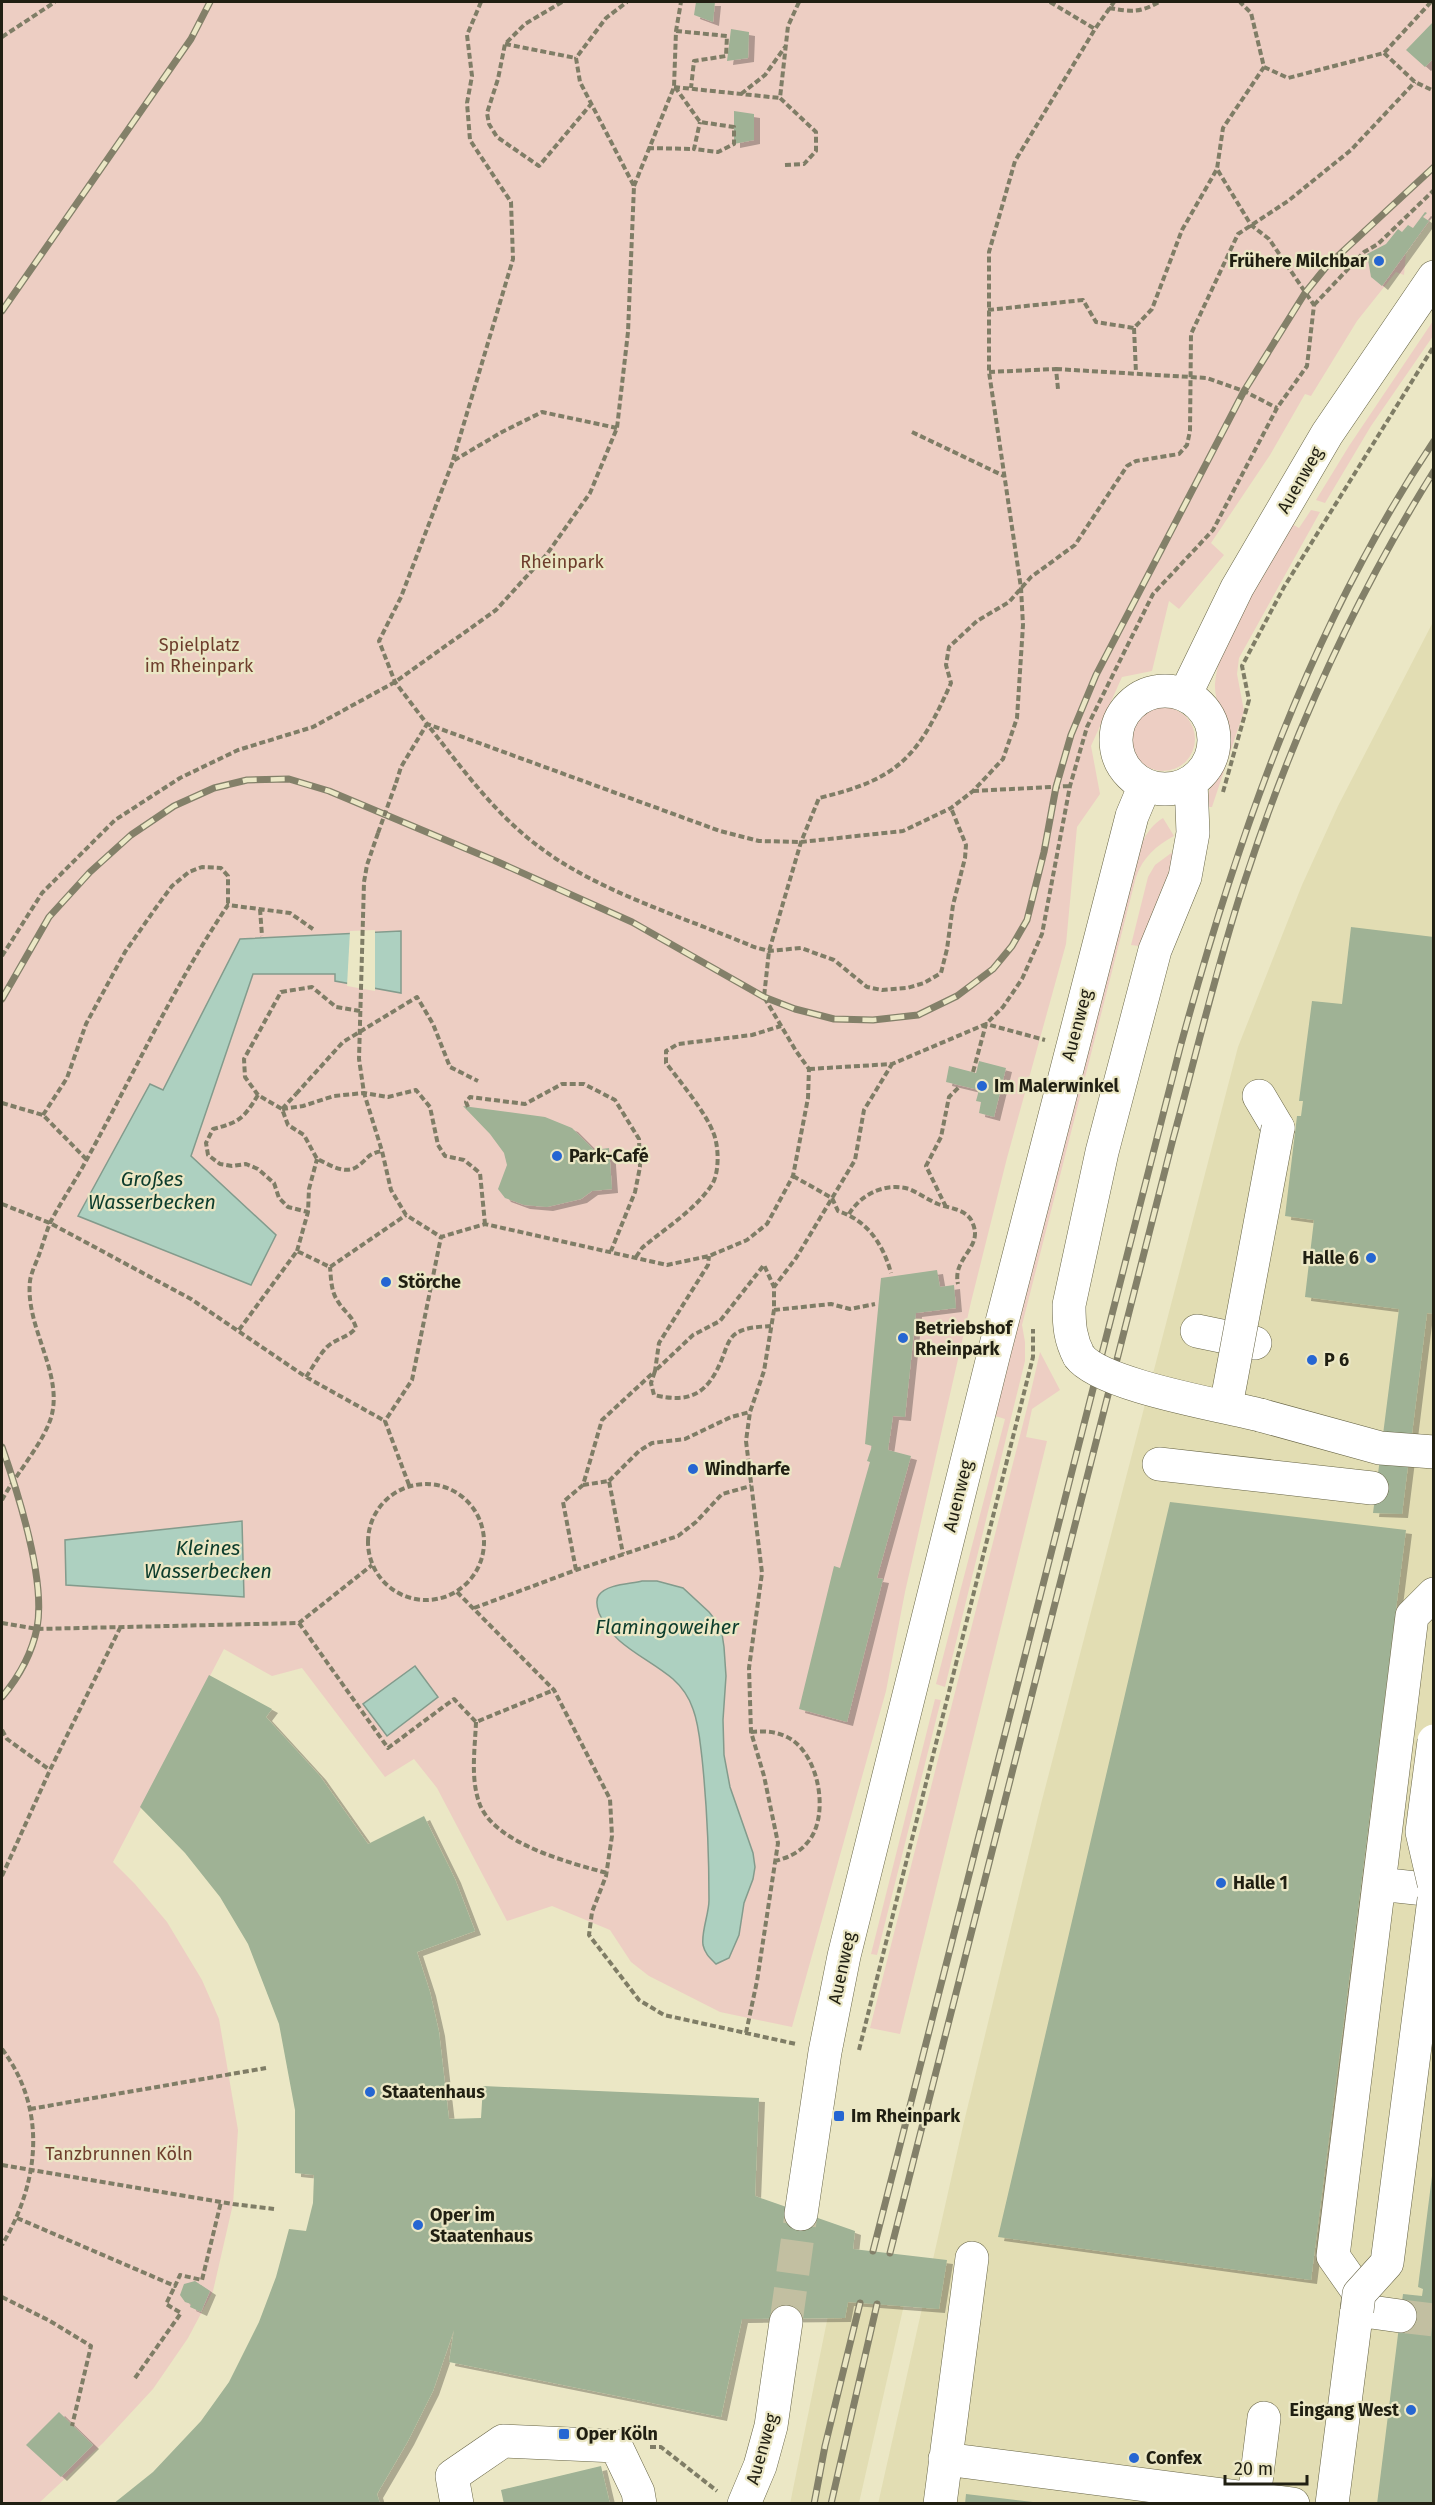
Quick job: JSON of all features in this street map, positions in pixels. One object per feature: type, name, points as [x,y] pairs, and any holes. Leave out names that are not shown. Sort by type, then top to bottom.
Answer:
[{"type":"street","name":"Auenweg","points":[[1185,694],[1237,588],[1315,454],[1434,277]]},
{"type":"street","points":[[1168,690],[1185,694],[1198,703],[1208,715],[1213,729],[1214,744],[1203,772],[1191,782],[1168,789],[1145,785],[1130,776],[1120,762],[1115,746],[1116,728],[1124,712],[1136,700],[1151,692],[1168,690]]},
{"type":"street","points":[[1191,782],[1193,833],[1185,877],[1155,950],[1102,1152],[1070,1305],[1071,1342],[1086,1365],[1116,1380],[1226,1406],[1380,1448],[1434,1452]]},
{"type":"street","name":"Auenweg","points":[[801,2214],[825,2052],[847,1944],[1071,1047],[1132,816],[1145,785]]},
{"type":"street","points":[[1226,1406],[1278,1128],[1259,1096]]},
{"type":"street","points":[[1197,1331],[1255,1344]]},
{"type":"street","points":[[1160,1464],[1372,1488]]},
{"type":"street","points":[[1400,2316],[1358,2301],[1333,2256],[1412,1616],[1434,1594]]},
{"type":"street","points":[[1434,1742],[1422,1832],[1434,1884]]},
{"type":"street","points":[[1379,1884],[1434,1890]]},
{"type":"street","points":[[1332,2504],[1358,2301],[1387,2262],[1434,1900]]},
{"type":"street","points":[[1332,2504],[1359,2294],[1388,2263],[1434,1900]]},
{"type":"street","points":[[940,2504],[972,2258]]},
{"type":"street","name":"Auenweg","points":[[732,2498],[759,2466],[771,2426],[786,2322]]},
{"type":"street","points":[[1254,2498],[1264,2418]]},
{"type":"street","points":[[457,2504],[452,2476],[503,2440],[616,2446],[638,2492],[640,2504]]},
{"type":"street","points":[[945,2459],[1293,2504]]},
{"type":"path","points":[[2,37],[55,2]]},
{"type":"path","points":[[481,2],[467,35],[472,76],[467,103],[470,140],[511,202],[513,259],[453,461],[401,597],[379,641],[395,682],[465,774],[500,813],[537,846],[567,865],[627,896],[769,951],[801,948],[834,960],[867,987],[882,990],[907,988],[941,973],[966,846],[951,807]]},
{"type":"path","points":[[562,2],[525,24],[505,44],[498,79],[487,113],[489,124],[498,137],[539,166],[592,103]]},
{"type":"path","points":[[627,2],[606,18],[576,58],[580,82],[633,186]]},
{"type":"path","points":[[2,956],[42,893],[115,820],[180,778],[238,750],[313,727],[395,682],[496,610],[547,554],[590,494],[617,428],[628,332],[633,186],[674,87],[676,31],[681,2]]},
{"type":"path","points":[[780,98],[788,26],[798,2]]},
{"type":"path","points":[[1050,2],[1095,29]]},
{"type":"path","points":[[427,724],[720,831],[759,841],[801,842],[903,831],[951,807],[973,791],[1003,759],[1017,718],[1023,625],[1021,588],[989,372],[989,252],[1015,161],[1095,29],[1114,2]]},
{"type":"path","points":[[1109,8],[1142,11],[1160,2]]},
{"type":"path","points":[[1136,373],[1134,328],[1152,309],[1182,230],[1217,169],[1223,128],[1264,67],[1251,13],[1240,2]]},
{"type":"path","points":[[1264,67],[1288,78],[1384,53],[1431,2]]},
{"type":"path","points":[[676,31],[727,36],[726,56],[694,61],[691,88]]},
{"type":"path","points":[[505,44],[576,58]]},
{"type":"path","points":[[741,94],[765,75],[785,46]]},
{"type":"path","points":[[1384,53],[1415,82],[1434,92]]},
{"type":"path","points":[[427,724],[401,767],[367,865],[364,882],[359,1059],[364,1094],[382,1151],[391,1190],[406,1215],[441,1237],[485,1224],[667,1265],[709,1256],[747,1240],[767,1224],[793,1176],[808,1098],[809,1068],[764,997],[769,951],[801,842],[819,798],[857,789],[883,777],[906,759],[931,727],[951,683],[946,665],[949,647],[977,621],[1009,602],[1031,577],[1075,545],[1127,466],[1136,461],[1179,454],[1187,445],[1190,431],[1191,334],[1239,234],[1288,201],[1351,150],[1415,82]]},
{"type":"path","points":[[674,87],[780,98],[816,132],[816,151],[804,165],[785,165]]},
{"type":"path","points":[[648,148],[718,152],[734,144],[734,127],[700,122],[674,87]]},
{"type":"path","points":[[694,149],[700,122]]},
{"type":"path","points":[[1217,169],[1251,225],[1269,239],[1314,305]]},
{"type":"path","points":[[809,1068],[892,1064],[986,1024],[1003,1007],[1022,979],[1042,934],[1070,786],[1087,727],[1153,594],[1213,530],[1277,408],[1307,366],[1314,305],[1364,252],[1378,244],[1434,190]]},
{"type":"path","points":[[988,310],[1083,300],[1096,322],[1134,328]]},
{"type":"path","points":[[989,372],[1056,369],[1189,375],[1208,378],[1244,391],[1277,408]]},
{"type":"path","points":[[1056,369],[1058,389]]},
{"type":"path","points":[[453,461],[542,412],[617,428]]},
{"type":"path","points":[[912,432],[1004,477]]},
{"type":"path","points":[[973,791],[1070,786]]},
{"type":"path","points":[[2,1500],[45,1432],[52,1415],[54,1398],[33,1317],[30,1280],[50,1223],[87,1160],[165,1011],[228,905],[228,876],[221,868],[202,867],[189,872],[172,886],[125,951],[86,1024],[67,1078],[43,1115]]},
{"type":"path","points":[[228,905],[290,913],[313,929]]},
{"type":"path","points":[[260,909],[262,936]]},
{"type":"path","points":[[360,1011],[336,1007],[312,987],[281,992],[244,1059],[245,1077],[258,1095],[282,1109],[303,1106],[334,1096],[364,1094],[388,1097],[416,1090],[430,1107],[438,1145],[446,1156],[464,1160],[480,1173],[485,1224]]},
{"type":"path","points":[[282,1109],[343,1042],[417,997],[433,1024],[450,1067],[478,1081]]},
{"type":"path","points":[[986,1024],[1071,1047]]},
{"type":"path","points":[[973,1072],[986,1024]]},
{"type":"path","points":[[636,1257],[642,1248],[697,1202],[713,1184],[717,1166],[717,1148],[713,1132],[666,1063],[666,1051],[678,1044],[752,1035],[781,1026]]},
{"type":"path","points":[[774,1287],[796,1258],[855,1160],[864,1110],[892,1064]]},
{"type":"path","points":[[468,1107],[466,1102],[470,1097],[525,1104],[562,1084],[584,1084],[615,1100],[639,1139],[640,1167],[635,1192],[611,1251]]},
{"type":"path","points":[[946,1207],[926,1166],[941,1137],[949,1097],[959,1086]]},
{"type":"path","points":[[258,1095],[245,1116],[233,1124],[213,1129],[206,1143],[208,1155],[220,1164],[232,1166],[246,1164],[258,1169],[274,1183],[279,1198],[288,1208],[308,1212]]},
{"type":"path","points":[[2,1103],[43,1115],[87,1160]]},
{"type":"path","points":[[282,1109],[288,1125],[304,1136],[317,1159],[346,1171],[357,1168],[369,1154],[382,1151]]},
{"type":"path","points":[[239,1330],[297,1251],[308,1212],[309,1189],[317,1159]]},
{"type":"path","points":[[793,1176],[832,1198],[838,1211],[849,1214],[861,1223],[879,1241],[886,1254],[891,1273]]},
{"type":"path","points":[[849,1214],[860,1199],[867,1195],[878,1190],[898,1187],[961,1211],[968,1216],[975,1233],[974,1242],[956,1269],[958,1284]]},
{"type":"path","points":[[2,1204],[50,1223],[191,1299],[306,1377],[385,1421],[409,1485]]},
{"type":"path","points":[[330,1267],[406,1215]]},
{"type":"path","points":[[385,1421],[412,1380],[441,1237]]},
{"type":"path","points":[[297,1251],[330,1267]]},
{"type":"path","points":[[709,1256],[708,1265],[659,1343],[651,1383],[654,1395],[690,1397],[709,1385],[732,1337],[742,1330],[771,1326]]},
{"type":"path","points":[[583,1485],[602,1420],[693,1335],[720,1321],[764,1265],[774,1287],[774,1310],[764,1371],[750,1412],[746,1441],[762,1573],[749,1668],[751,1732],[764,1776],[778,1843],[757,1981],[746,2033]]},
{"type":"path","points":[[306,1377],[326,1348],[350,1335],[356,1328],[354,1319],[337,1300],[332,1288],[330,1267]]},
{"type":"path","points":[[774,1310],[831,1304],[850,1310],[875,1304]]},
{"type":"path","points":[[576,1570],[563,1502],[583,1485],[609,1481],[639,1451],[652,1443],[685,1439],[750,1412]]},
{"type":"path","points":[[609,1481],[623,1554]]},
{"type":"path","points":[[430,1483],[451,1488],[468,1500],[480,1518],[485,1538],[483,1559],[473,1578],[457,1592],[439,1599],[419,1600],[399,1594],[384,1582],[372,1565],[368,1546],[370,1527],[378,1508],[392,1494],[409,1485],[430,1483]]},
{"type":"path","points":[[474,1608],[576,1570],[678,1536],[696,1522],[722,1494],[752,1486]]},
{"type":"path","points":[[2,1623],[37,1629],[299,1623],[372,1565]]},
{"type":"path","points":[[457,1592],[554,1690],[610,1799],[612,1836],[607,1873],[592,1912],[589,1935],[639,2000],[664,2014],[825,2052]]},
{"type":"path","points":[[299,1623],[388,1748],[454,1699],[476,1722],[474,1771],[480,1804],[485,1815],[510,1836],[532,1849],[567,1863],[607,1873]]},
{"type":"path","points":[[2,1876],[3,1868],[121,1626]]},
{"type":"path","points":[[476,1722],[554,1690]]},
{"type":"path","points":[[2,1730],[7,1739],[50,1770]]},
{"type":"path","points":[[751,1732],[770,1731],[789,1737],[809,1758],[818,1781],[820,1805],[817,1826],[808,1843],[789,1857],[775,1861]]},
{"type":"path","points":[[2,2049],[12,2063],[30,2109],[34,2140],[32,2170],[17,2218],[2,2245]]},
{"type":"path","points":[[30,2109],[266,2068]]},
{"type":"path","points":[[2,2165],[274,2209]]},
{"type":"path","points":[[135,2378],[181,2313],[166,2304],[180,2275],[202,2280],[221,2202]]},
{"type":"path","points":[[17,2218],[175,2286]]},
{"type":"path","points":[[2,2297],[50,2320],[91,2346],[72,2426]]},
{"type":"path","points":[[616,2446],[661,2447],[732,2498]]},
{"type":"shaded area","points":[[1433,622],[1433,2503],[878,2504],[963,2126],[1041,1804],[1238,1047],[1302,885],[1338,806]]},
{"type":"shaded area","points":[[833,2291],[906,2296],[859,2503],[790,2504]]},
{"type":"green space","name":"Rheinpark","points":[[2,2],[1433,2],[1433,217],[1406,253],[1404,275],[1396,272],[1357,321],[1311,396],[1305,394],[1270,455],[1211,543],[1224,555],[1179,609],[1169,601],[1152,671],[1122,677],[1091,746],[1100,794],[1077,827],[1066,944],[1007,1158],[971,1302],[905,1592],[886,1691],[792,2027],[720,2012],[649,1976],[631,1962],[610,1930],[552,1906],[507,1921],[437,1788],[414,1759],[385,1777],[302,1668],[272,1676],[224,1649],[113,1862],[167,1922],[202,1980],[219,2019],[238,2130],[233,2204],[213,2291],[188,2338],[153,2389],[103,2443],[39,2503],[2,2503]]},
{"type":"green space","points":[[1433,321],[1433,336],[1371,426],[1325,503],[1316,500],[1349,446]]},
{"type":"green space","points":[[1311,510],[1320,512],[1239,658],[1237,674],[1244,711],[1212,807],[1208,807],[1209,790],[1222,759],[1226,742],[1225,727],[1215,691],[1218,665],[1225,644],[1245,601],[1290,523],[1299,528]]},
{"type":"green space","points":[[1163,707],[1181,713],[1189,721],[1195,739],[1189,757],[1181,765],[1163,771],[1145,765],[1137,757],[1131,739],[1137,721],[1145,713]]},
{"type":"green space","points":[[1163,818],[1174,836],[1151,853],[1142,864],[1136,877],[1022,1325],[1025,1361],[945,1687],[936,1684],[1005,1419],[995,1416],[1133,868],[1147,834]]},
{"type":"green space","points":[[1174,851],[1175,857],[1139,946],[1131,945],[1148,877],[1155,865]]},
{"type":"green space","points":[[1040,1352],[1060,1390],[1032,1409],[1026,1437],[1047,1441],[900,2034],[870,2028],[1028,1404]]},
{"type":"green space","points":[[935,1699],[941,1700],[877,1955],[871,1954]]},
{"type":"water","name":"Großes Wasserbecken","points":[[401,931],[401,993],[335,981],[335,974],[253,974],[191,1156],[276,1235],[251,1285],[78,1216],[150,1084],[163,1090],[240,939]]},
{"type":"water","name":"Kleines Wasserbecken","points":[[242,1521],[244,1597],[66,1585],[65,1540]]},
{"type":"water","name":"Flamingoweiher","points":[[657,1581],[683,1588],[709,1612],[721,1627],[726,1676],[723,1720],[724,1755],[730,1787],[753,1853],[755,1867],[744,1903],[739,1935],[729,1958],[716,1964],[706,1953],[703,1945],[709,1900],[708,1847],[702,1758],[695,1715],[685,1692],[679,1685],[622,1643],[605,1624],[597,1606],[598,1597],[603,1591],[619,1585]]},
{"type":"water","points":[[415,1666],[438,1697],[387,1736],[363,1704]]},
{"type":"pier","points":[[375,930],[375,991],[347,986],[350,931]]},
{"type":"building","points":[[696,2],[715,2],[713,22],[694,15]]},
{"type":"building","points":[[1434,21],[1434,58],[1425,67],[1406,50]]},
{"type":"building","points":[[731,29],[749,32],[748,58],[727,61]]},
{"type":"building","points":[[734,111],[754,114],[754,140],[734,144]]},
{"type":"building","points":[[1425,212],[1427,213],[1423,217],[1429,221],[1382,286],[1371,277],[1367,254],[1386,244],[1398,229],[1402,232],[1408,225],[1413,228]]},
{"type":"building","name":"Halle 6","points":[[1351,927],[1434,937],[1434,1314],[1427,1313],[1402,1514],[1373,1513],[1399,1309],[1305,1297],[1314,1220],[1285,1216],[1297,1116],[1301,1116],[1303,1101],[1299,1101],[1312,1001],[1342,1004]]},
{"type":"building","name":"Im Malerwinkel","points":[[979,1061],[1006,1068],[994,1117],[979,1113],[981,1102],[976,1101],[979,1090],[946,1082],[949,1066],[976,1073]]},
{"type":"building","name":"Park-Café","points":[[463,1106],[545,1117],[572,1128],[594,1150],[609,1148],[612,1189],[592,1191],[581,1199],[547,1207],[524,1205],[505,1198],[498,1189],[507,1165],[504,1153],[490,1134]]},
{"type":"building","points":[[937,1270],[940,1287],[954,1285],[956,1308],[916,1313],[905,1417],[893,1416],[888,1450],[911,1456],[877,1578],[883,1579],[847,1722],[799,1709],[834,1566],[840,1568],[870,1462],[867,1461],[872,1446],[865,1444],[881,1278]]},
{"type":"building","name":"Halle 1","points":[[1170,1502],[1406,1530],[1311,2280],[998,2237]]},
{"type":"building","name":"Staatenhaus","points":[[209,1675],[272,1709],[266,1717],[320,1776],[368,1844],[424,1816],[455,1879],[475,1931],[417,1952],[430,1992],[439,2032],[449,2119],[481,2118],[483,2086],[759,2098],[755,2196],[855,2231],[853,2249],[947,2260],[939,2309],[848,2302],[845,2318],[742,2319],[721,2417],[449,2362],[454,2330],[433,2391],[408,2441],[377,2494],[380,2504],[113,2504],[153,2472],[201,2421],[229,2382],[259,2322],[276,2277],[289,2229],[306,2231],[313,2203],[314,2175],[295,2173],[295,2110],[279,2024],[248,1944],[220,1897],[185,1853],[140,1807]]},
{"type":"building","name":"Eingang West","points":[[1432,2176],[1434,2504],[1377,2504],[1403,2294],[1422,2296],[1423,2289],[1418,2287]]},
{"type":"building","points":[[195,2281],[210,2291],[201,2312],[190,2307],[191,2304],[185,2302],[180,2295],[184,2284]]},
{"type":"building","points":[[59,2412],[93,2445],[61,2477],[26,2445]]},
{"type":"building","points":[[601,2466],[610,2504],[504,2504],[501,2490]]},
{"type":"building","points":[[966,2494],[1033,2502],[1033,2504],[965,2504]]},
{"type":"tunnel","points":[[786,2322],[801,2214]]},
{"type":"tunnel","points":[[1400,2316],[1434,2320]]},
{"type":"railway","points":[[2,311],[191,39],[210,2]]},
{"type":"railway","points":[[2,999],[49,917],[90,872],[131,835],[174,806],[214,788],[247,780],[289,779],[329,791],[498,862],[632,922],[764,997],[795,1009],[834,1019],[873,1020],[918,1015],[957,996],[993,969],[1012,946],[1027,920],[1044,852],[1056,787],[1071,735],[1096,675],[1244,391],[1305,293],[1326,267],[1434,167]]},
{"type":"railway","points":[[873,2251],[1202,968],[1253,811],[1314,658],[1350,584],[1390,511],[1434,441]]},
{"type":"railway","points":[[890,2253],[1173,1139],[1233,917],[1281,778],[1326,672],[1377,570],[1434,471]]},
{"type":"railway","points":[[2,1447],[29,1537],[38,1586],[39,1608],[35,1637],[28,1656],[14,1682],[2,1697]]},
{"type":"railway","points":[[814,2504],[825,2446],[860,2303]]},
{"type":"railway","points":[[831,2504],[877,2304]]},
{"type":"place","name":"Frühere Milchbar","points":[[1379,261]]},
{"type":"place","name":"Im Malerwinkel","points":[[982,1086]]},
{"type":"place","name":"Park-Café","points":[[557,1156]]},
{"type":"place","name":"Halle 6","points":[[1371,1258]]},
{"type":"place","name":"Störche","points":[[386,1282]]},
{"type":"place","name":"Betriebshof Rheinpark","points":[[903,1338]]},
{"type":"place","name":"P 6","points":[[1312,1360]]},
{"type":"place","name":"Windharfe","points":[[693,1469]]},
{"type":"place","name":"Halle 1","points":[[1221,1883]]},
{"type":"place","name":"Staatenhaus","points":[[370,2092]]},
{"type":"place","name":"Im Rheinpark","points":[[839,2116]]},
{"type":"place","name":"Oper im Staatenhaus","points":[[418,2225]]},
{"type":"place","name":"Eingang West","points":[[1411,2410]]},
{"type":"place","name":"Oper Köln","points":[[564,2434]]},
{"type":"place","name":"Confex","points":[[1134,2458]]},
{"type":"park label","name":"Spielplatz im Rheinpark","points":[[199,655]]},
{"type":"park label","name":"Tanzbrunnen Köln","points":[[119,2154]]}]
